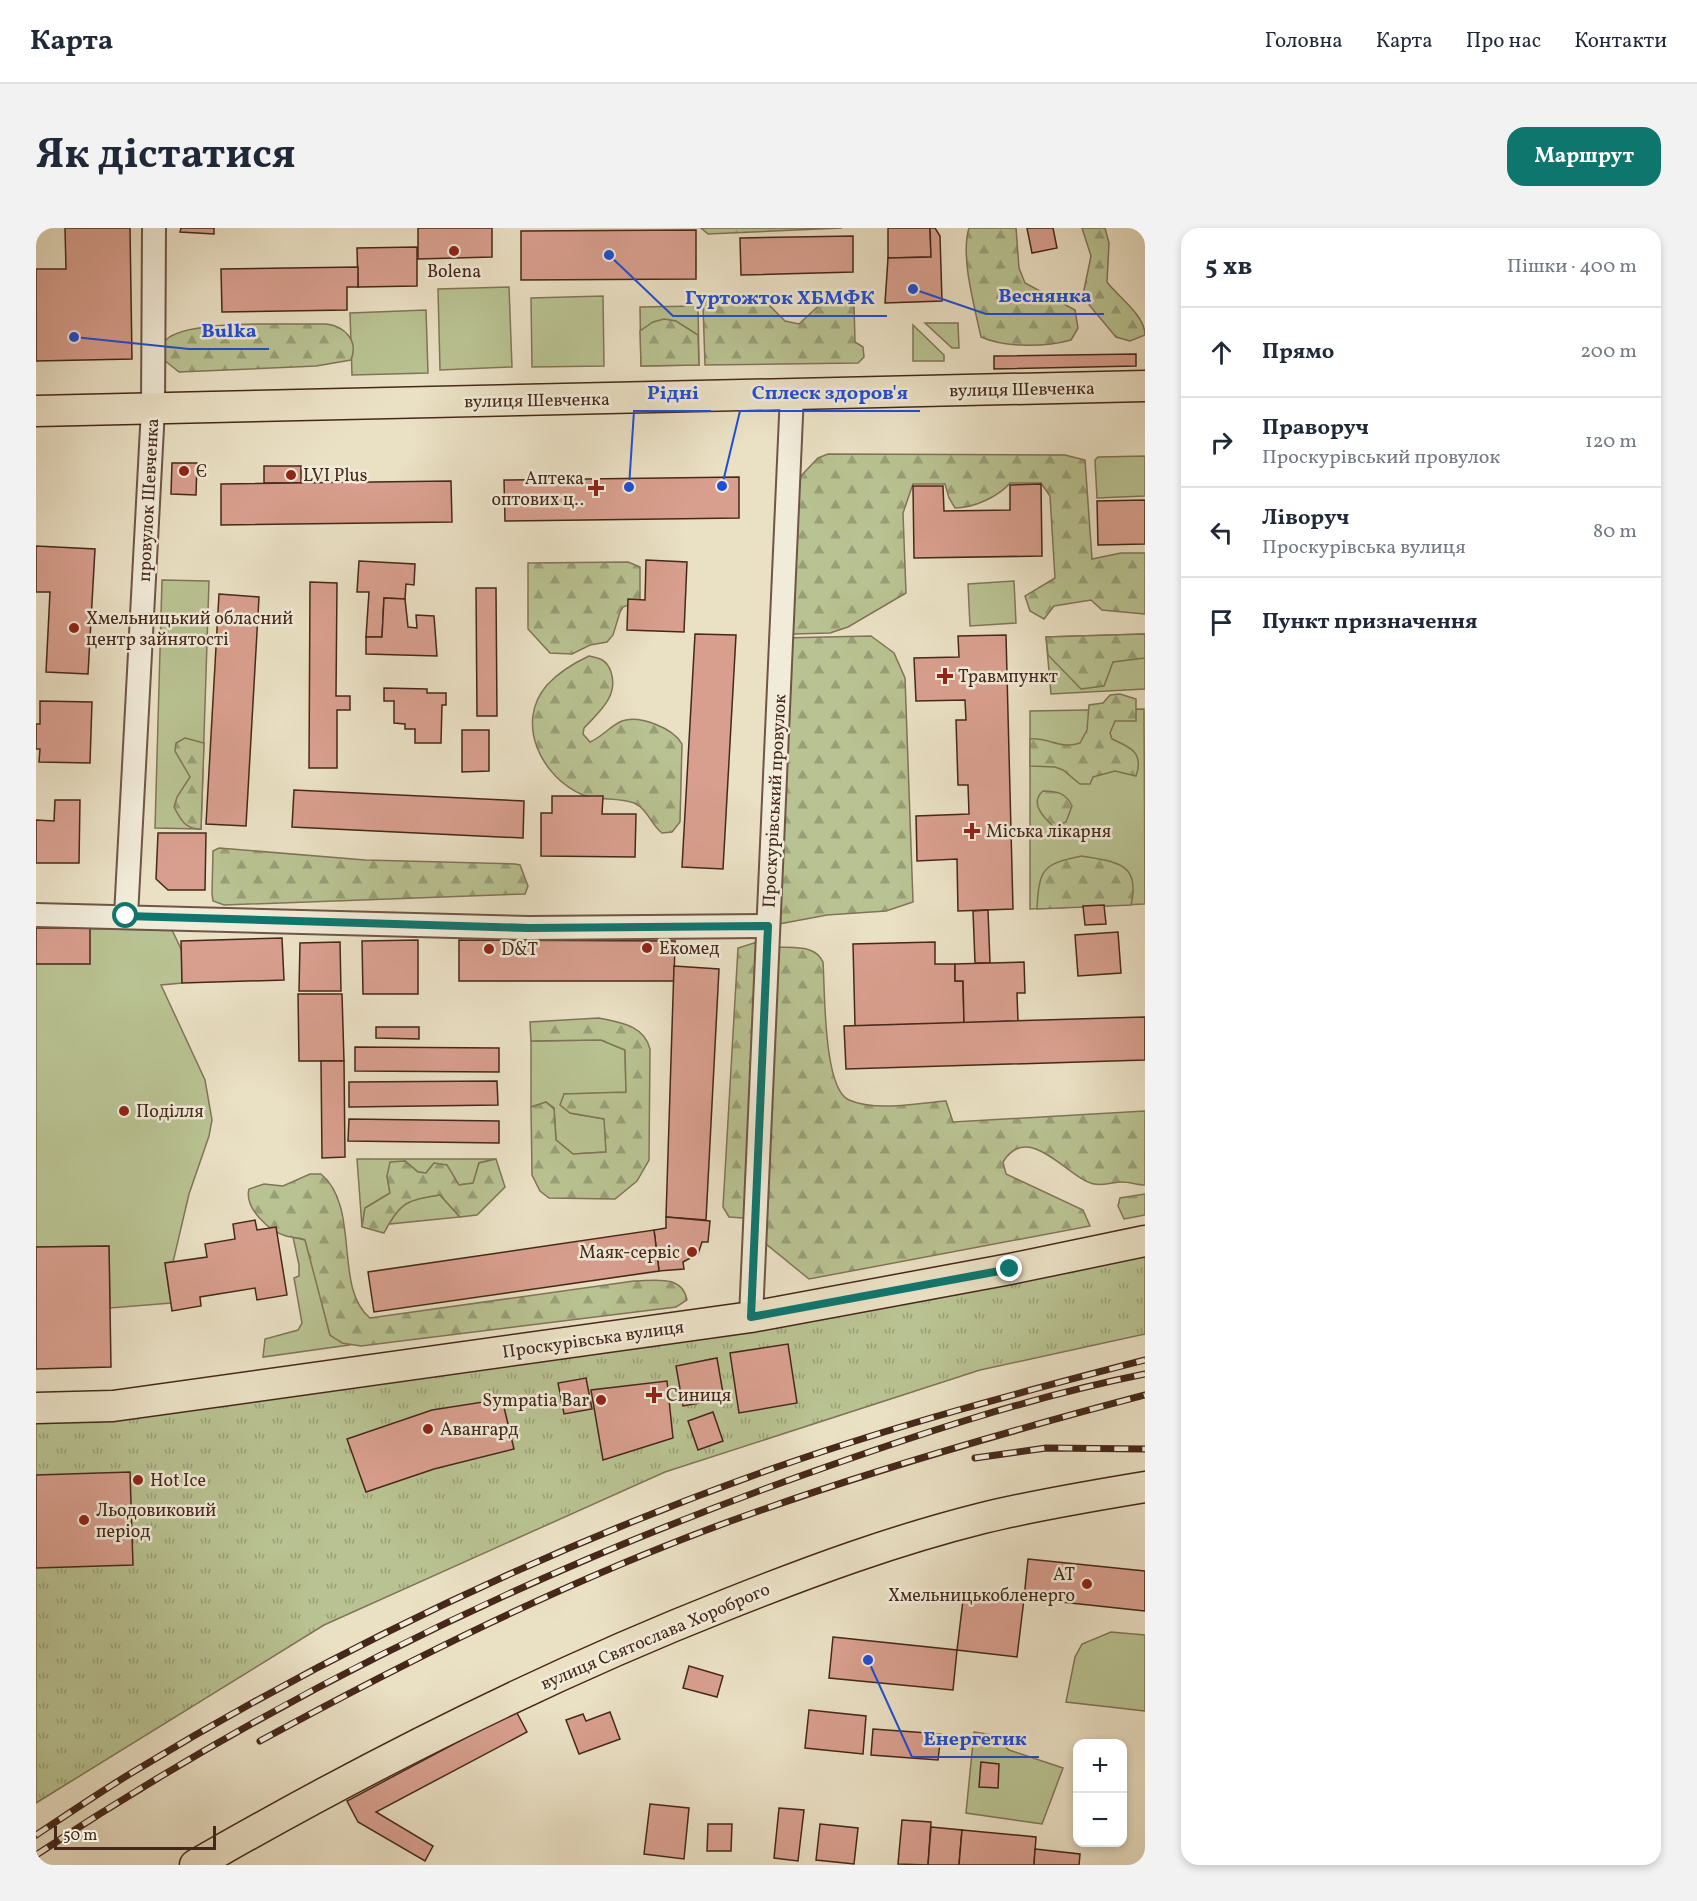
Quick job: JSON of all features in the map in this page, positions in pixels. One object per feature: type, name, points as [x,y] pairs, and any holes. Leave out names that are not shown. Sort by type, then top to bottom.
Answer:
[{"type":"main road","name":"вулиця Шевченка","points":[[36,411],[1145,386]]},
{"type":"main road","name":"Проскурівська вулиця","points":[[36,1408],[113,1406],[751,1317],[1010,1269],[1145,1241]]},
{"type":"main road","name":"вулиця Святослава Хороброго","points":[[195,1865],[285,1813],[453,1725],[590,1660],[668,1628],[834,1562],[982,1518],[1145,1487]]},
{"type":"street","name":"провулок Шевченка","points":[[126,916],[153,409],[154,228]]},
{"type":"street","name":"Проскурівський провулок","points":[[751,1317],[792,394]]},
{"type":"street","points":[[36,915],[518,928],[768,926]]},
{"type":"green space","points":[[701,228],[842,228],[708,234]]},
{"type":"green space","points":[[969,228],[1016,228],[1019,268],[1025,283],[1075,310],[1078,328],[1071,340],[1050,344],[1014,345],[981,337],[967,268]]},
{"type":"green space","points":[[1082,228],[1105,228],[1109,243],[1107,282],[1136,313],[1141,320],[1145,335],[1130,341],[1116,337],[1085,300],[1084,290],[1091,256]]},
{"type":"green space","points":[[509,287],[512,367],[440,370],[438,289]]},
{"type":"green space","points":[[603,296],[604,366],[532,367],[531,298]]},
{"type":"green space","points":[[844,298],[854,304],[855,342],[863,347],[864,357],[858,363],[705,365],[703,305],[708,299],[768,304],[785,321],[799,324],[826,299]]},
{"type":"green space","points":[[698,306],[699,365],[641,366],[640,307]]},
{"type":"green space","points":[[426,310],[428,373],[352,375],[350,313]]},
{"type":"green space","points":[[664,319],[676,321],[698,335],[699,365],[641,366],[640,331],[653,322]]},
{"type":"green space","points":[[925,323],[958,323],[959,348],[952,348]]},
{"type":"green space","points":[[244,324],[326,324],[339,328],[348,335],[353,346],[351,360],[316,366],[179,372],[164,360],[164,345],[168,338],[199,328]]},
{"type":"green space","points":[[913,325],[944,355],[944,361],[913,361]]},
{"type":"green space","points":[[828,454],[1065,455],[1085,460],[1092,559],[1121,553],[1145,553],[1145,614],[1102,610],[1091,600],[1054,606],[1044,619],[1030,611],[1025,596],[1055,578],[1050,496],[1041,483],[1010,483],[985,501],[955,508],[945,484],[913,484],[903,513],[906,593],[848,627],[830,633],[794,634],[789,625],[799,478],[818,458]]},
{"type":"green space","points":[[1145,456],[1145,496],[1097,498],[1095,460],[1098,457]]},
{"type":"green space","points":[[628,562],[640,567],[640,600],[623,607],[613,635],[607,642],[590,645],[572,654],[550,653],[528,629],[528,563]]},
{"type":"green space","points":[[162,580],[209,581],[201,829],[155,828]]},
{"type":"green space","points":[[1014,581],[1016,623],[970,626],[968,584]]},
{"type":"green space","points":[[1145,634],[1145,689],[1051,694],[1046,637]]},
{"type":"green space","points":[[1145,634],[1145,658],[1113,662],[1104,686],[1081,689],[1048,655],[1046,637]]},
{"type":"green space","points":[[871,636],[894,653],[905,678],[913,902],[886,911],[827,915],[768,926],[781,638]]},
{"type":"green space","points":[[589,656],[605,662],[613,681],[606,703],[584,728],[583,734],[590,742],[622,721],[638,720],[664,728],[678,738],[682,744],[680,822],[672,832],[662,833],[643,809],[634,803],[589,797],[568,787],[555,776],[537,748],[533,732],[533,716],[537,700],[547,685],[557,676]]},
{"type":"green space","points":[[1120,694],[1136,699],[1136,721],[1115,721],[1110,733],[1112,739],[1129,747],[1136,755],[1138,768],[1136,776],[1115,771],[1093,777],[1090,784],[1080,784],[1063,770],[1055,767],[1030,766],[1030,739],[1067,745],[1080,743],[1087,730],[1089,705],[1103,703],[1110,695]]},
{"type":"green space","points":[[1144,709],[1145,904],[1030,909],[1030,711]]},
{"type":"green space","points":[[185,738],[204,743],[201,829],[187,825],[181,820],[174,807],[177,797],[190,777],[175,751],[176,743]]},
{"type":"green space","points":[[1043,791],[1061,794],[1070,802],[1072,806],[1066,822],[1054,827],[1042,815],[1037,800]]},
{"type":"green space","points":[[219,848],[365,860],[515,864],[520,865],[528,886],[525,894],[224,905],[213,901],[212,894],[213,851]]},
{"type":"green space","points":[[1082,856],[1115,863],[1129,872],[1133,891],[1131,905],[1037,909],[1039,885],[1046,870],[1051,865]]},
{"type":"green space","name":"Поділля","points":[[36,928],[172,930],[182,951],[182,983],[161,985],[205,1080],[212,1120],[209,1136],[189,1194],[173,1262],[165,1263],[171,1303],[110,1308],[109,1246],[36,1247]]},
{"type":"green space","points":[[757,942],[774,947],[811,950],[823,962],[825,1015],[830,1059],[840,1092],[849,1100],[872,1106],[946,1101],[953,1122],[1145,1111],[1145,1185],[1122,1182],[1094,1184],[1084,1180],[1049,1155],[1025,1147],[1013,1151],[1003,1162],[1006,1174],[1083,1210],[1090,1226],[809,1279],[755,1235],[755,1211],[743,1218],[729,1217],[723,1207],[738,948]]},
{"type":"green space","points":[[599,1018],[637,1030],[643,1035],[650,1049],[649,1160],[637,1181],[615,1199],[549,1198],[540,1191],[532,1175],[531,1107],[546,1102],[554,1109],[556,1140],[573,1154],[606,1152],[604,1119],[570,1113],[560,1105],[564,1094],[626,1092],[625,1050],[601,1040],[531,1041],[530,1022]]},
{"type":"green space","points":[[601,1040],[625,1050],[626,1093],[564,1094],[570,1113],[605,1119],[606,1152],[573,1154],[556,1140],[554,1108],[546,1102],[531,1107],[531,1041]]},
{"type":"green space","points":[[357,1159],[496,1159],[479,1163],[474,1183],[458,1185],[434,1163],[426,1173],[418,1172],[405,1161],[387,1176],[390,1193],[365,1208],[362,1227]]},
{"type":"green space","points":[[496,1159],[505,1187],[477,1215],[460,1217],[440,1195],[406,1204],[395,1215],[384,1233],[362,1227],[365,1208],[390,1193],[387,1176],[390,1162],[405,1161],[418,1172],[426,1173],[434,1163],[447,1165],[459,1185],[473,1183],[479,1163]]},
{"type":"green space","points":[[310,1174],[321,1174],[333,1188],[344,1226],[352,1287],[359,1305],[370,1318],[634,1281],[658,1280],[673,1283],[684,1292],[687,1300],[676,1307],[361,1346],[342,1343],[330,1335],[305,1240],[288,1237],[272,1229],[259,1218],[248,1196],[249,1189],[264,1184],[283,1186]]},
{"type":"green space","points":[[1145,1194],[1145,1215],[1124,1219],[1118,1206],[1120,1198]]},
{"type":"green space","points":[[440,1195],[460,1217],[389,1224],[404,1205]]},
{"type":"green space","points":[[293,1237],[305,1240],[308,1247],[330,1335],[349,1345],[263,1357],[265,1339],[298,1330],[302,1323],[294,1278],[299,1276],[299,1265]]},
{"type":"green space","points":[[1145,1252],[1145,1334],[980,1370],[665,1472],[324,1625],[36,1803],[36,1418]]},
{"type":"green space","points":[[1111,1632],[1145,1635],[1145,1711],[1066,1702],[1075,1657],[1082,1644]]},
{"type":"green space","points":[[974,1732],[992,1735],[1009,1750],[1063,1768],[1042,1824],[966,1813]]},
{"type":"building","points":[[65,228],[130,228],[132,359],[36,361],[36,269],[66,269]]},
{"type":"building","points":[[181,228],[214,228],[214,234],[180,232]]},
{"type":"building","points":[[418,228],[492,228],[492,257],[418,259]]},
{"type":"building","points":[[888,228],[930,228],[931,257],[888,258]]},
{"type":"building","points":[[930,228],[935,228],[940,236],[942,301],[885,303],[888,258],[931,257]]},
{"type":"building","points":[[1027,228],[1053,228],[1057,248],[1032,253]]},
{"type":"building","points":[[696,230],[696,279],[521,280],[521,231]]},
{"type":"building","points":[[853,236],[853,272],[741,275],[740,238]]},
{"type":"building","points":[[417,247],[417,286],[358,287],[357,248]]},
{"type":"building","points":[[358,267],[358,287],[347,287],[347,310],[222,312],[221,269]]},
{"type":"building","points":[[1136,354],[1136,366],[994,369],[994,356]]},
{"type":"building","points":[[172,463],[197,463],[196,495],[171,494]]},
{"type":"building","points":[[264,466],[301,466],[301,483],[264,483]]},
{"type":"building","points":[[739,477],[739,518],[505,521],[504,480]]},
{"type":"building","points":[[451,481],[452,522],[221,525],[221,484]]},
{"type":"building","points":[[1041,484],[1042,556],[914,558],[913,486],[943,486],[944,511],[1010,510],[1010,485]]},
{"type":"building","points":[[1145,500],[1145,544],[1098,545],[1097,501]]},
{"type":"building","points":[[36,546],[95,549],[88,674],[46,672],[50,592],[36,592]]},
{"type":"building","points":[[646,560],[687,562],[684,632],[627,630],[628,599],[645,600]]},
{"type":"building","points":[[359,561],[415,564],[414,585],[406,584],[405,599],[384,598],[382,637],[366,637],[369,592],[357,592]]},
{"type":"building","points":[[310,582],[337,583],[336,696],[350,696],[350,710],[337,710],[337,768],[309,768]]},
{"type":"building","points":[[476,588],[496,588],[497,716],[477,716]]},
{"type":"building","points":[[219,594],[259,597],[246,826],[206,824]]},
{"type":"building","points":[[384,598],[405,599],[408,627],[417,628],[416,615],[434,616],[437,656],[366,654],[366,637],[382,637]]},
{"type":"building","points":[[695,634],[736,635],[723,869],[682,867]]},
{"type":"building","points":[[1006,635],[1013,909],[958,911],[957,859],[917,861],[916,816],[969,814],[968,785],[958,785],[956,720],[966,720],[965,700],[916,701],[914,658],[959,657],[958,636]]},
{"type":"building","points":[[384,688],[427,689],[427,693],[446,693],[446,705],[442,705],[441,743],[415,743],[415,729],[405,729],[405,724],[394,723],[394,701],[384,701]]},
{"type":"building","points":[[40,701],[92,702],[90,763],[39,762],[40,749],[36,749],[36,724],[40,724]]},
{"type":"building","points":[[462,730],[489,730],[489,771],[462,772]]},
{"type":"building","points":[[294,790],[524,801],[523,838],[292,827]]},
{"type":"building","points":[[552,796],[603,796],[602,814],[636,814],[635,857],[541,856],[541,813],[552,813]]},
{"type":"building","points":[[55,800],[80,800],[79,863],[36,863],[36,820],[54,821]]},
{"type":"building","points":[[158,833],[206,833],[205,890],[168,890],[156,879]]},
{"type":"building","points":[[1104,905],[1106,924],[1085,925],[1083,906]]},
{"type":"building","points":[[988,910],[990,963],[975,963],[973,911]]},
{"type":"building","points":[[36,928],[90,928],[90,964],[36,964]]},
{"type":"building","points":[[1118,932],[1121,973],[1078,976],[1075,935]]},
{"type":"building","points":[[282,938],[284,980],[182,983],[181,941]]},
{"type":"building","points":[[418,940],[418,994],[363,994],[362,941]]},
{"type":"building","points":[[459,940],[675,941],[674,981],[459,981]]},
{"type":"building","points":[[340,942],[341,991],[299,991],[300,943]]},
{"type":"building","points":[[935,942],[935,964],[955,964],[955,981],[963,981],[964,1023],[855,1026],[853,944]]},
{"type":"building","points":[[1024,962],[1025,993],[1017,993],[1018,1021],[964,1023],[963,981],[955,981],[955,964]]},
{"type":"building","points":[[674,966],[719,969],[706,1220],[666,1217]]},
{"type":"building","points":[[298,994],[342,994],[344,1061],[299,1061]]},
{"type":"building","points":[[1145,1017],[1145,1060],[846,1069],[844,1026]]},
{"type":"building","points":[[376,1027],[419,1027],[419,1039],[376,1038]]},
{"type":"building","points":[[355,1047],[499,1048],[499,1072],[355,1071]]},
{"type":"building","points":[[321,1061],[344,1061],[345,1157],[322,1158]]},
{"type":"building","points":[[497,1081],[498,1105],[349,1107],[349,1082]]},
{"type":"building","points":[[349,1119],[499,1121],[499,1143],[348,1141]]},
{"type":"building","points":[[666,1217],[710,1221],[708,1242],[702,1242],[698,1254],[683,1262],[684,1269],[659,1271],[654,1230],[666,1228]]},
{"type":"building","points":[[255,1220],[257,1230],[276,1227],[287,1295],[257,1300],[255,1288],[200,1297],[201,1306],[172,1311],[165,1263],[207,1257],[205,1244],[235,1239],[233,1224]]},
{"type":"building","points":[[654,1230],[659,1271],[374,1312],[368,1272]]},
{"type":"building","points":[[109,1246],[111,1367],[36,1369],[36,1247]]},
{"type":"building","points":[[788,1344],[797,1403],[739,1413],[730,1353]]},
{"type":"building","points":[[717,1358],[724,1399],[683,1406],[676,1366]]},
{"type":"building","points":[[586,1378],[592,1409],[564,1414],[558,1383]]},
{"type":"building","points":[[667,1381],[673,1438],[603,1460],[591,1390]]},
{"type":"building","points":[[502,1399],[514,1449],[434,1469],[366,1492],[347,1439],[432,1410]]},
{"type":"building","points":[[713,1412],[723,1441],[698,1450],[688,1421]]},
{"type":"building","name":"Льодовиковий період","points":[[130,1472],[133,1565],[36,1568],[36,1475]]},
{"type":"building","points":[[1028,1559],[1145,1571],[1145,1611],[1024,1598]]},
{"type":"building","points":[[964,1592],[1024,1599],[1017,1657],[957,1650]]},
{"type":"building","points":[[833,1637],[957,1650],[953,1690],[829,1678]]},
{"type":"building","points":[[689,1666],[723,1676],[717,1697],[683,1688]]},
{"type":"building","points":[[809,1710],[866,1716],[863,1754],[805,1748]]},
{"type":"building","points":[[516,1711],[527,1732],[376,1812],[433,1846],[425,1861],[358,1822],[347,1801]]},
{"type":"building","points":[[610,1712],[620,1739],[579,1754],[566,1720],[583,1714],[586,1721]]},
{"type":"building","points":[[873,1729],[941,1734],[938,1760],[871,1755]]},
{"type":"building","points":[[981,1762],[999,1764],[998,1788],[979,1787]]},
{"type":"building","points":[[650,1804],[689,1808],[684,1859],[644,1854]]},
{"type":"building","points":[[779,1808],[804,1810],[798,1861],[774,1858]]},
{"type":"building","points":[[902,1820],[931,1822],[928,1865],[898,1864]]},
{"type":"building","points":[[708,1824],[732,1824],[731,1851],[707,1851]]},
{"type":"building","points":[[820,1824],[858,1828],[854,1864],[816,1860]]},
{"type":"building","points":[[931,1827],[962,1830],[959,1865],[928,1865]]},
{"type":"building","points":[[962,1830],[1036,1837],[1034,1865],[959,1865]]},
{"type":"building","points":[[1035,1849],[1080,1854],[1079,1865],[1034,1865]]},
{"type":"railway","points":[[36,1835],[133,1772],[288,1684],[367,1642],[528,1566],[610,1531],[777,1467],[960,1410],[1145,1360]]},
{"type":"railway","points":[[36,1855],[127,1797],[314,1690],[409,1641],[604,1552],[806,1474],[931,1431],[1016,1405],[1145,1374]]},
{"type":"railway","points":[[260,1741],[374,1680],[490,1623],[668,1545],[728,1522],[883,1470],[988,1438],[1145,1395]]},
{"type":"railway","points":[[975,1458],[1046,1448],[1145,1449]]},
{"type":"place","name":"Bolena","points":[[454,251]]},
{"type":"place","name":"Гуртожток ХБМФК","points":[[609,255]]},
{"type":"place","name":"Веснянка","points":[[913,289]]},
{"type":"place","name":"Bulka","points":[[74,337]]},
{"type":"place","name":"Є","points":[[184,471]]},
{"type":"place","name":"LVI Plus","points":[[291,475]]},
{"type":"place","name":"Сплеск здоров'я","points":[[722,486]]},
{"type":"place","name":"Рідні","points":[[629,487]]},
{"type":"place","name":"Аптека оптових ц‥","points":[[596,488]]},
{"type":"place","name":"Хмельницький обласний центр зайнятості","points":[[74,628]]},
{"type":"place","name":"Травмпункт","points":[[945,676]]},
{"type":"place","name":"Міська лікарня","points":[[972,831]]},
{"type":"place","name":"Екомед","points":[[647,948]]},
{"type":"place","name":"D&T","points":[[489,949]]},
{"type":"place","name":"Поділля","points":[[124,1111]]},
{"type":"place","name":"Маяк-сервіс","points":[[692,1252]]},
{"type":"place","name":"Синиця","points":[[654,1395]]},
{"type":"place","name":"Sympatia Bar","points":[[601,1400]]},
{"type":"place","name":"Авангард","points":[[428,1429]]},
{"type":"place","name":"Hot Ice","points":[[138,1480]]},
{"type":"place","name":"Льодовиковий період","points":[[84,1520]]},
{"type":"place","name":"АТ Хмельницькобленерго","points":[[1087,1584]]},
{"type":"place","name":"Енергетик","points":[[868,1660]]},
{"type":"route","points":[[126,916],[289,923],[529,928],[768,926],[751,1317],[1010,1269]]}]
